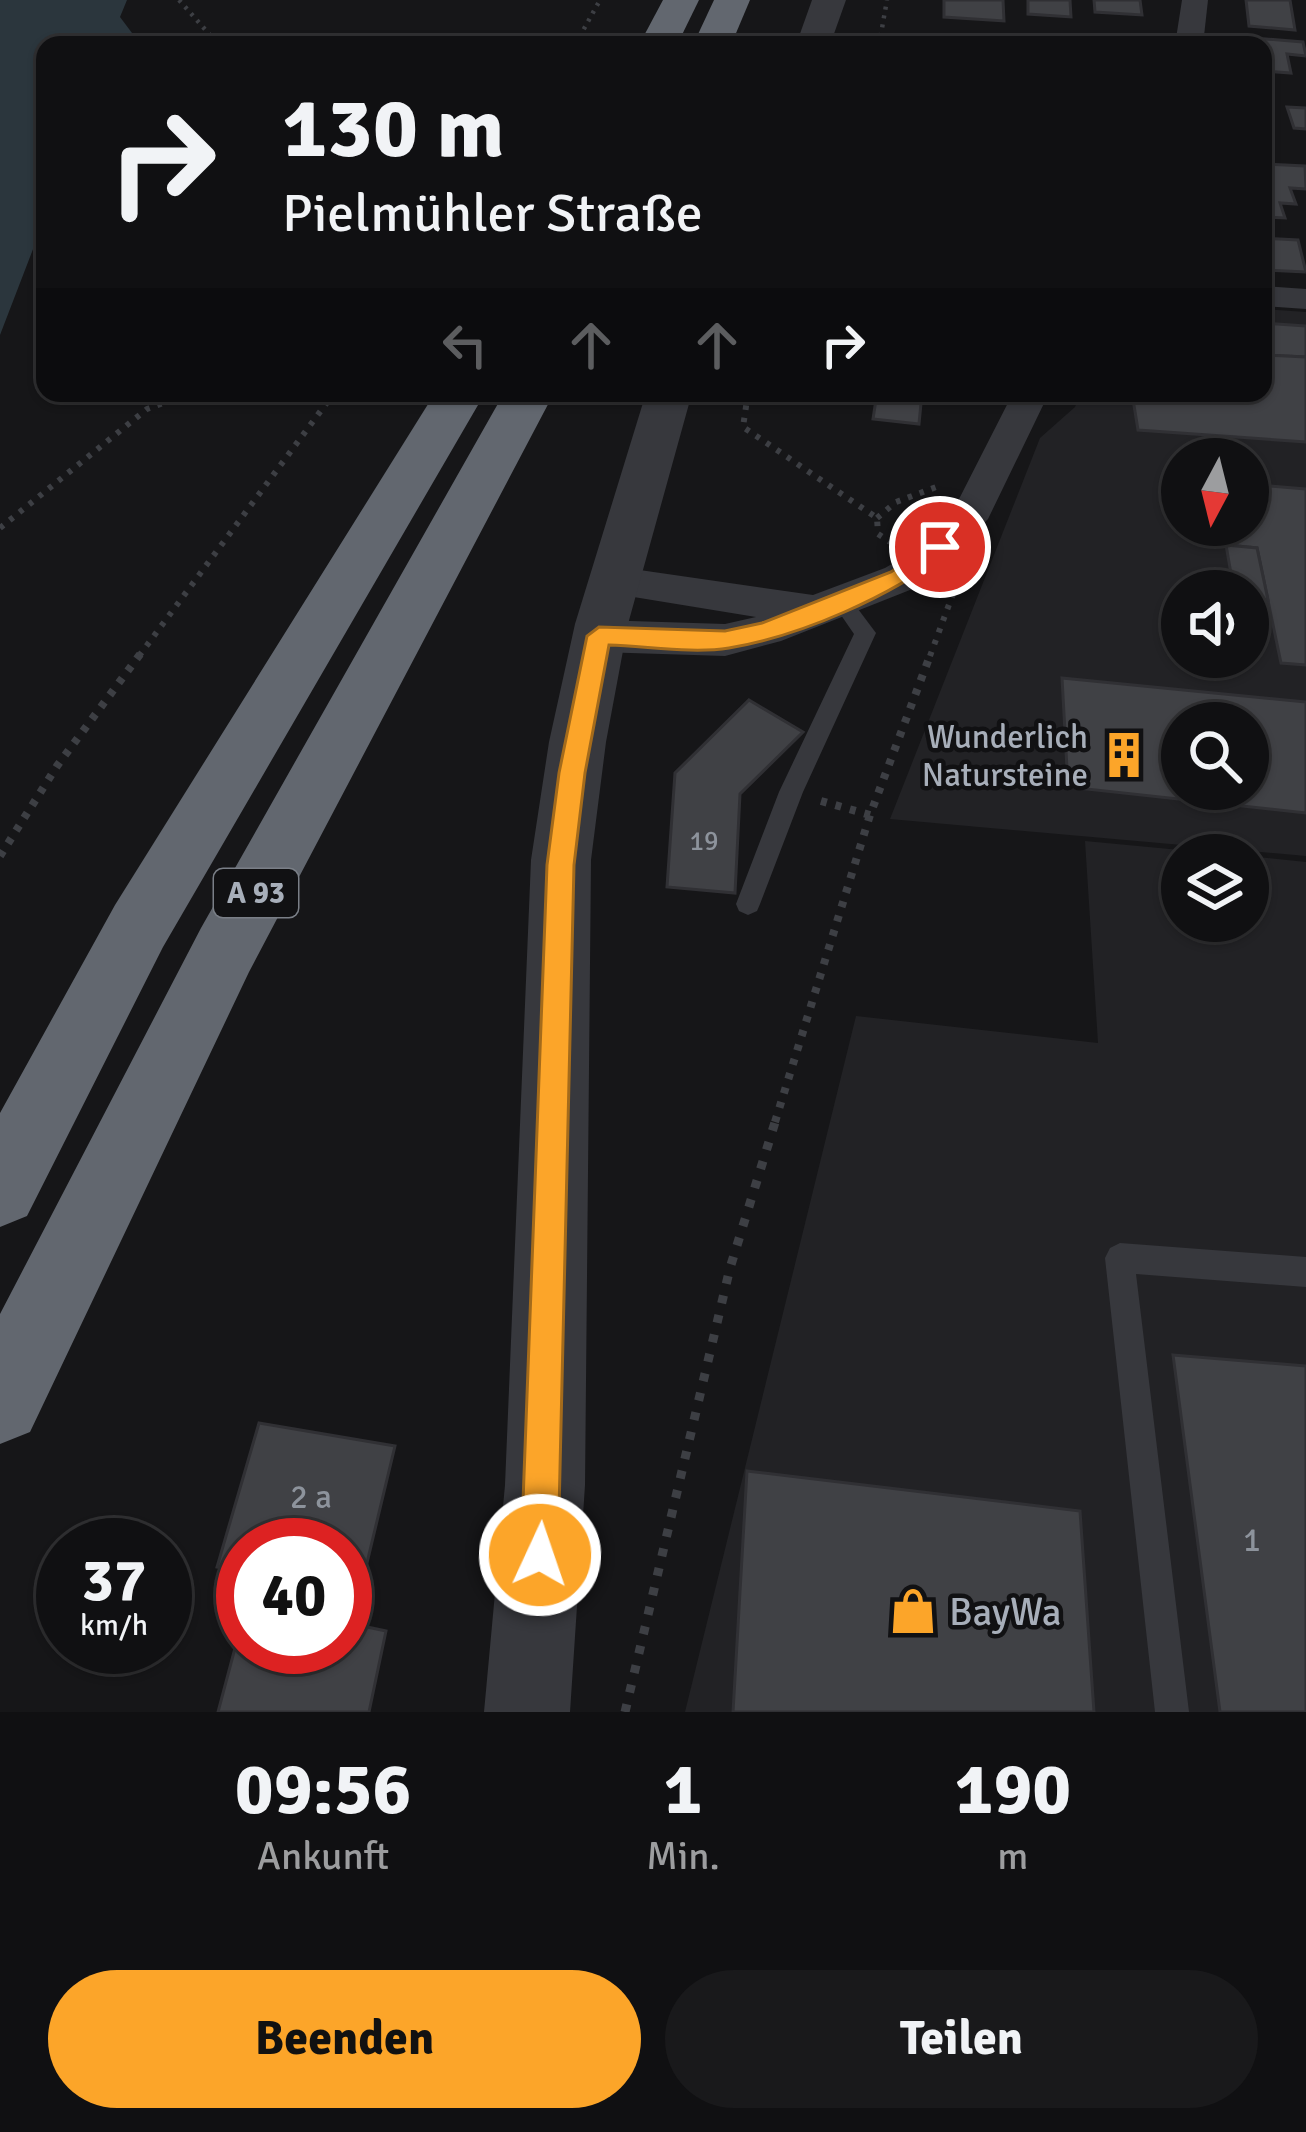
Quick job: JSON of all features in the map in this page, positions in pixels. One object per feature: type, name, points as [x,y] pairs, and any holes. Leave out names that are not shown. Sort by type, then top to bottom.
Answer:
[{"type":"highway","points":[[663,36],[681,0]]},
{"type":"highway","points":[[716,36],[732,0]]},
{"type":"highway","name":"A 93","points":[[0,1189],[139,926],[455,402]]},
{"type":"highway","name":"A 93","points":[[0,1402],[225,950],[524,402]]},
{"type":"street","points":[[816,36],[829,0]]},
{"type":"street","points":[[1190,36],[1195,0]]},
{"type":"street","points":[[1272,297],[1306,299]]},
{"type":"street","points":[[527,1712],[536,1638],[549,1364],[561,865],[572,773],[605,609],[666,402]]},
{"type":"street","points":[[605,609],[725,640],[766,631],[921,565],[974,508],[1027,402]]},
{"type":"lane","points":[[748,904],[791,792],[865,633],[828,606]]},
{"type":"lane","points":[[1172,1712],[1120,1258],[1306,1272]]},
{"type":"path","points":[[178,0],[211,36]]},
{"type":"path","points":[[579,36],[600,0]]},
{"type":"path","points":[[881,36],[887,0]]},
{"type":"path","points":[[0,528],[147,409],[166,402]]},
{"type":"path","points":[[0,856],[57,766],[327,402]]},
{"type":"path","points":[[747,402],[743,427],[877,518]]},
{"type":"path","points":[[625,1712],[730,1268],[870,814],[953,593]]},
{"type":"path","points":[[791,792],[870,814]]},
{"type":"shaded area","points":[[0,0],[127,0],[120,17],[134,36],[36,36],[36,241],[0,335]]},
{"type":"shaded area","points":[[1272,310],[1306,312],[1306,856],[1269,853],[1269,834],[1161,834],[1161,843],[890,819],[1040,438],[1077,402],[1272,402]]},
{"type":"shaded area","points":[[1085,841],[1161,848],[1161,942],[1269,942],[1269,858],[1306,862],[1306,1712],[685,1712],[856,1016],[1098,1043]]},
{"type":"building","points":[[944,0],[1003,0],[1004,21],[944,17]]},
{"type":"building","points":[[1028,0],[1070,0],[1071,17],[1028,14]]},
{"type":"building","points":[[1094,0],[1140,0],[1142,15],[1095,12]]},
{"type":"building","points":[[1246,0],[1290,0],[1295,30],[1249,26]]},
{"type":"building","points":[[1272,40],[1303,42],[1306,56],[1287,54],[1291,73],[1272,72]]},
{"type":"building","points":[[1287,107],[1306,108],[1306,129],[1294,128]]},
{"type":"building","points":[[1272,164],[1305,166],[1306,189],[1290,188],[1296,204],[1280,203],[1285,218],[1272,217]]},
{"type":"building","points":[[1272,239],[1298,240],[1306,272],[1272,270]]},
{"type":"building","points":[[1272,324],[1306,326],[1306,357],[1272,355]]},
{"type":"building","points":[[1272,355],[1306,357],[1306,442],[1138,430],[1133,402],[1272,402]]},
{"type":"building","points":[[876,402],[921,402],[919,424],[873,419]]},
{"type":"building","points":[[1269,486],[1306,489],[1306,665],[1281,663],[1269,606],[1269,570],[1262,570],[1257,548],[1236,546],[1269,546]]},
{"type":"building","points":[[1226,546],[1257,548],[1262,570],[1230,570]]},
{"type":"building","name":"Wunderlich Natursteine","points":[[1062,678],[1306,702],[1306,813],[1269,809],[1269,702],[1161,702],[1161,797],[1068,787]]},
{"type":"building","points":[[749,700],[803,732],[740,794],[735,893],[667,887],[675,773]]},
{"type":"building","points":[[1173,1355],[1306,1366],[1306,1712],[1220,1712]]},
{"type":"building","points":[[259,1423],[395,1446],[372,1542],[372,1518],[231,1518]]},
{"type":"building","name":"BayWa","points":[[747,1471],[1080,1511],[1094,1712],[733,1712]]},
{"type":"building","points":[[372,1628],[386,1631],[369,1712],[218,1712],[228,1674],[372,1674]]},
{"type":"place","name":"Wunderlich Natursteine","points":[[1124,755]]},
{"type":"place","name":"BayWa","points":[[913,1611]]},
{"type":"route","points":[[540,1555],[561,865],[572,773],[599,636],[725,640],[766,631],[900,578],[940,547]]}]
